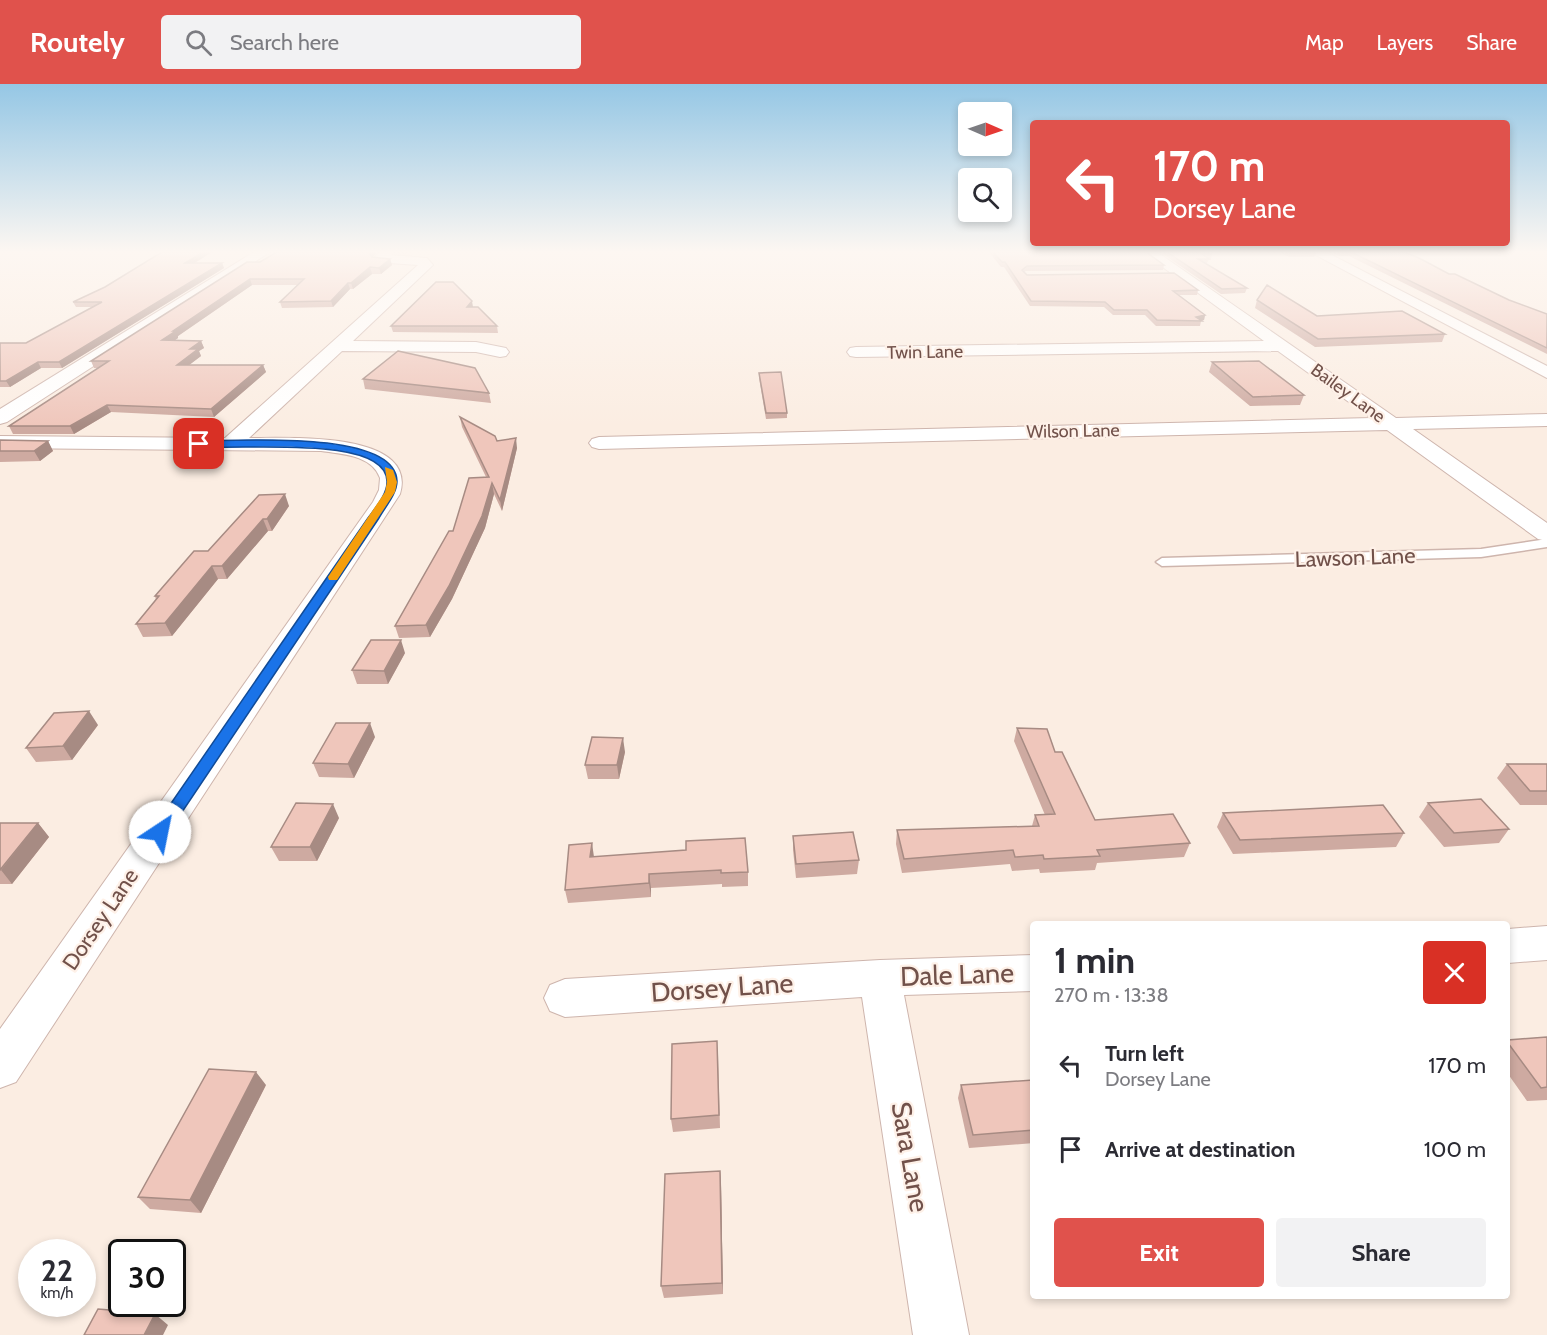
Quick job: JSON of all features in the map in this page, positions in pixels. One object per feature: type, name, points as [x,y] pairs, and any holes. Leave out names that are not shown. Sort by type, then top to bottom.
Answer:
[{"type":"street","points":[[0,418],[171,310]]},
{"type":"street","points":[[232,443],[377,310]]},
{"type":"street","name":"Bailey Lane","points":[[1230,310],[1547,534]]},
{"type":"street","points":[[1428,310],[1547,373]]},
{"type":"street","points":[[339,346],[476,347],[500,352]]},
{"type":"street","name":"Twin Lane","points":[[856,352],[1283,346]]},
{"type":"street","name":"Wilson Lane","points":[[599,443],[1547,420]]},
{"type":"street","name":"Dorsey Lane","points":[[0,442],[321,445],[359,451],[384,464],[390,472],[392,482],[390,492],[0,1067]]},
{"type":"street","points":[[1510,946],[1547,943]]},
{"type":"street","name":"Dale Lane","points":[[880,978],[1030,973]]},
{"type":"street","name":"Dorsey Lane","points":[[565,998],[880,978]]},
{"type":"street","name":"Sara Lane","points":[[880,978],[941,1335]]},
{"type":"lane","name":"Lawson Lane","points":[[1162,562],[1481,553],[1547,543]]},
{"type":"building","points":[[86,310],[144,310],[59,362],[38,362],[6,381],[0,381],[0,343],[26,343]]},
{"type":"building","points":[[171,310],[204,310],[162,340],[201,341],[190,349],[198,349],[177,365],[263,365],[211,409],[107,405],[70,426],[9,426],[109,361],[91,361]]},
{"type":"building","points":[[407,310],[481,310],[497,326],[391,326]]},
{"type":"building","points":[[1147,310],[1199,310],[1205,315],[1196,317],[1202,321],[1157,320]]},
{"type":"building","points":[[1273,310],[1308,310],[1317,316],[1402,311],[1445,334],[1318,339]]},
{"type":"building","points":[[1470,310],[1537,310],[1547,314],[1547,348]]},
{"type":"building","points":[[398,351],[475,368],[489,393],[363,379]]},
{"type":"building","points":[[1259,361],[1304,395],[1253,397],[1212,362]]},
{"type":"building","points":[[781,372],[787,413],[766,413],[759,373]]},
{"type":"building","points":[[460,417],[495,436],[497,441],[516,438],[500,500],[492,483],[482,516],[449,586],[426,625],[395,626],[449,531],[453,531],[469,478],[489,477]]},
{"type":"building","points":[[0,440],[48,441],[34,451],[0,451]]},
{"type":"building","points":[[285,494],[267,519],[263,519],[222,566],[212,566],[165,623],[136,624],[159,596],[155,596],[194,551],[208,551],[259,495]]},
{"type":"building","points":[[371,640],[401,640],[384,671],[352,670]]},
{"type":"building","points":[[89,711],[63,746],[26,748],[54,713]]},
{"type":"building","points":[[336,723],[370,723],[348,764],[313,763]]},
{"type":"building","points":[[1017,728],[1047,729],[1055,752],[1062,752],[1095,820],[1173,814],[1190,843],[1097,850],[1100,856],[1044,859],[1043,855],[1015,857],[1013,850],[904,859],[897,830],[1039,826],[1035,815],[1055,814]]},
{"type":"building","points":[[592,737],[623,738],[617,765],[585,765]]},
{"type":"building","points":[[1507,764],[1547,764],[1547,791],[1530,791]]},
{"type":"building","points":[[1481,799],[1509,829],[1454,833],[1428,803]]},
{"type":"building","points":[[296,803],[333,804],[310,847],[271,847]]},
{"type":"building","points":[[1383,805],[1404,833],[1240,840],[1223,813]]},
{"type":"building","points":[[0,823],[38,823],[0,870]]},
{"type":"building","points":[[853,832],[859,860],[796,864],[793,836]]},
{"type":"building","points":[[745,838],[748,872],[721,873],[721,870],[649,874],[649,883],[565,890],[569,845],[592,843],[590,857],[686,850],[686,841]]},
{"type":"building","points":[[1547,1037],[1547,1087],[1541,1088],[1510,1046],[1510,1040]]},
{"type":"building","points":[[717,1041],[719,1115],[671,1119],[672,1044]]},
{"type":"building","points":[[209,1069],[256,1072],[190,1200],[138,1197]]},
{"type":"building","points":[[1030,1080],[1030,1130],[973,1135],[961,1085]]},
{"type":"building","points":[[720,1171],[722,1283],[661,1286],[665,1174]]},
{"type":"building","points":[[98,1309],[108,1310],[108,1317],[153,1317],[144,1335],[84,1335],[94,1317],[96,1317]]},
{"type":"slow traffic","points":[[333,577],[390,492],[392,482],[388,470]]},
{"type":"route","points":[[160,832],[374,518],[390,492],[392,482],[390,472],[373,456],[344,448],[321,445],[199,444]]}]
